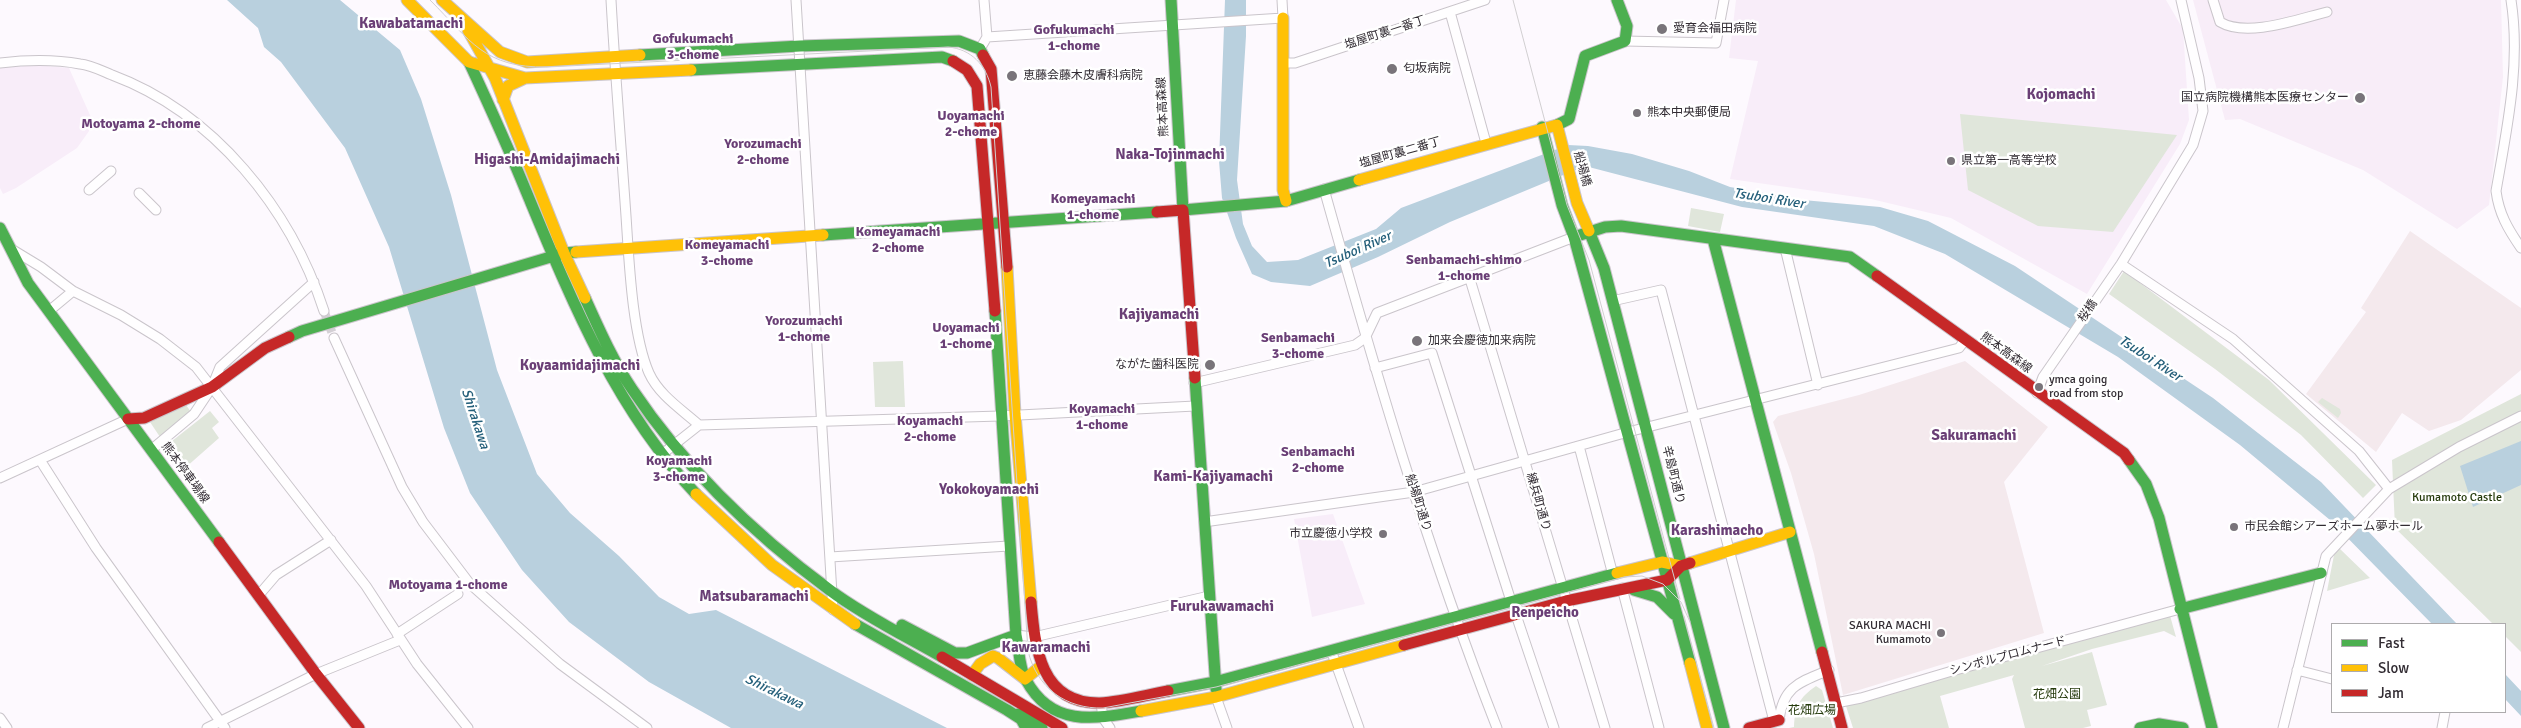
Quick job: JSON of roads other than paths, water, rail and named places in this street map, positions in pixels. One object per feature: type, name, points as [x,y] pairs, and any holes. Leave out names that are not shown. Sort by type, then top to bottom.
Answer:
[{"type":"street","points":[[408,0],[469,62],[514,162],[552,256],[599,357],[620,395],[661,455],[719,518],[804,589],[833,610],[1036,727]]},
{"type":"street","points":[[442,0],[459,18],[500,52],[527,62],[800,46],[959,41],[980,49],[991,69],[1005,222],[1015,414],[1034,637],[1041,666],[1053,683],[1072,699],[1101,703],[1215,682],[1562,587],[1662,562],[1681,566],[1790,532]]},
{"type":"street","points":[[611,0],[628,248],[637,324],[648,372],[662,392],[699,425]]},
{"type":"street","points":[[796,0],[833,610]]},
{"type":"street","points":[[980,49],[987,37],[984,0]]},
{"type":"street","name":"熊本高森線","points":[[1171,0],[1195,406],[1216,696]]},
{"type":"street","points":[[1282,0],[1284,18],[1283,190],[1286,201]]},
{"type":"street","name":"塩屋町裏一番丁","points":[[1284,63],[1295,63],[1485,0]]},
{"type":"street","points":[[1617,0],[1627,26],[1625,41]]},
{"type":"street","points":[[1557,125],[1569,118],[1578,74],[1585,56],[1598,49],[1625,41],[1716,43],[1724,0]]},
{"type":"street","name":"桜橋","points":[[2037,393],[2043,377],[2121,264],[2193,145],[2203,111],[2199,78],[2181,0]]},
{"type":"street","points":[[2213,0],[2220,22],[2228,27],[2253,29],[2327,12]]},
{"type":"street","points":[[2511,0],[2517,35],[2514,78],[2496,191],[2503,223],[2521,248]]},
{"type":"street","points":[[1450,12],[1486,143]]},
{"type":"street","points":[[459,18],[473,37],[490,69],[564,253],[606,344],[631,388],[674,446],[730,507],[832,592],[1062,728]]},
{"type":"street","points":[[987,37],[1284,18]]},
{"type":"street","points":[[469,62],[525,78],[801,62],[942,57],[957,61],[965,67],[973,76],[977,86],[989,223],[1000,416],[1016,635],[1025,679]]},
{"type":"street","points":[[0,64],[55,61],[82,64],[149,91],[210,135],[255,181],[287,229],[314,282],[324,311]]},
{"type":"street","points":[[503,100],[508,86],[525,78]]},
{"type":"street","name":"塩屋町裏二番丁","points":[[1183,210],[1286,201],[1542,127],[1557,125]]},
{"type":"street","name":"船場橋","points":[[1557,125],[1577,203],[1589,231]]},
{"type":"street","points":[[1542,127],[1562,205],[1582,260],[1707,728]]},
{"type":"street","points":[[89,190],[111,172]]},
{"type":"street","name":"船場町通り","points":[[1324,189],[1365,338],[1458,630],[1497,728]]},
{"type":"street","points":[[139,193],[156,210]]},
{"type":"street","points":[[0,478],[128,419],[144,418],[212,387],[265,348],[302,331],[564,253],[809,234],[1183,210]]},
{"type":"street","name":"熊本高森線","points":[[1574,237],[1589,231],[1621,226],[1850,257],[2037,393],[2124,453],[2137,468],[2146,484],[2159,518],[2180,609],[2212,728]]},
{"type":"street","name":"熊本停車場線","points":[[0,228],[8,248],[28,283],[316,674],[359,728]]},
{"type":"street","name":"辛島町通り","points":[[1589,231],[1604,268],[1724,728]]},
{"type":"street","points":[[1194,383],[1355,345],[1365,338],[1377,313],[1574,237]]},
{"type":"street","points":[[1713,239],[1790,532],[1829,670],[1842,728]]},
{"type":"street","points":[[8,248],[41,267],[73,291],[121,315],[160,339],[196,367],[332,540],[366,586],[398,637],[468,728]]},
{"type":"street","points":[[1785,248],[1818,385]]},
{"type":"street","points":[[2121,264],[2233,339],[2358,451],[2389,489]]},
{"type":"street","name":"練兵町通り","points":[[1469,276],[1605,728]]},
{"type":"street","points":[[151,450],[194,414],[212,387],[220,367],[314,282]]},
{"type":"street","points":[[1612,301],[1661,290],[1777,721]]},
{"type":"street","points":[[49,311],[73,291]]},
{"type":"street","points":[[334,338],[402,487],[423,522],[470,584],[560,664],[647,728]]},
{"type":"street","points":[[1204,522],[1414,492],[1628,432],[1756,401],[1958,348],[1965,340]]},
{"type":"street","points":[[1375,368],[1432,353],[1511,601]]},
{"type":"street","points":[[661,455],[699,425],[1000,416],[1195,406]]},
{"type":"street","points":[[2283,728],[2320,573],[2326,556],[2389,489],[2459,448],[2521,416]]},
{"type":"street","points":[[1579,446],[1613,575]]},
{"type":"street","points":[[40,460],[96,548],[222,725]]},
{"type":"street","points":[[258,596],[276,575],[332,540]]},
{"type":"street","points":[[830,556],[1009,546]]},
{"type":"street","points":[[972,675],[983,659],[990,656],[1005,661],[1017,674],[1025,679],[1042,703],[1055,711],[1074,718],[1103,718],[1216,696],[1566,601],[1668,580],[1681,566]]},
{"type":"street","points":[[2180,609],[2320,573]]},
{"type":"street","points":[[1622,588],[1652,592],[1669,605],[1681,625]]},
{"type":"street","points":[[1622,588],[1659,728]]},
{"type":"street","points":[[207,728],[222,725],[316,674],[398,637],[458,594]]},
{"type":"street","points":[[856,606],[887,617],[955,653],[967,654],[1016,635],[1034,637],[1209,596]]},
{"type":"street","name":"シンボルプロムナード","points":[[1836,703],[1861,698],[1952,671],[2180,609]]},
{"type":"street","points":[[1516,615],[1554,728]]},
{"type":"street","points":[[1331,650],[1358,728]]},
{"type":"street","points":[[1025,679],[1041,666]]},
{"type":"street","points":[[1777,721],[1780,708],[1791,687],[1829,670]]},
{"type":"street","points":[[2297,670],[2331,678]]},
{"type":"street","points":[[1216,696],[1227,728]]},
{"type":"street","points":[[1014,698],[1030,713],[1036,727]]},
{"type":"street","points":[[1101,703],[1103,718],[1110,728]]},
{"type":"street","points":[[2442,728],[2445,713]]},
{"type":"street","points":[[0,718],[7,728]]},
{"type":"street","points":[[1749,728],[1777,721]]},
{"type":"street","points":[[2140,728],[2159,724],[2183,728]]},
{"type":"water","name":"Shirakawa","points":[[227,0],[340,0],[400,50],[421,99],[451,195],[497,370],[537,474],[570,513],[619,556],[659,597],[689,614],[716,610],[947,728],[731,728],[649,682],[569,622],[522,570],[470,493],[444,428],[389,247],[345,148],[281,62],[264,47],[258,28]]},
{"type":"water","name":"Tsuboi River","points":[[1225,0],[1246,0],[1246,36],[1237,180],[1243,224],[1252,246],[1267,262],[1298,260],[1376,229],[1401,208],[1568,145],[1588,146],[1632,154],[1689,171],[1730,187],[1803,200],[1880,207],[1928,221],[2015,266],[2213,398],[2321,482],[2456,623],[2431,623],[2330,520],[2240,445],[2118,357],[1945,254],[1874,226],[1742,207],[1585,166],[1450,222],[1378,257],[1310,286],[1271,282],[1252,274],[1236,238],[1222,198],[1219,161]]},
{"type":"water","points":[[2521,441],[2521,485],[2473,507],[2460,466]]},
{"type":"water","points":[[2506,675],[2521,691],[2521,716],[2506,700]]},
{"type":"tunnel","points":[[324,311],[334,338]]},
{"type":"tram line","points":[[430,0],[480,49],[508,63],[526,66],[547,67],[948,47],[964,51],[981,65],[991,87],[1028,651],[1038,676],[1046,686],[1065,700],[1077,705],[1103,708],[1216,687],[1624,577],[1642,576],[1663,584],[1681,602],[1690,622]]},
{"type":"tram line","points":[[1513,0],[1567,205],[1589,260],[1680,599]]},
{"type":"tram line","points":[[1684,616],[1714,728]]},
{"type":"place","name":"愛育会福田病院","points":[[1662,29]]},
{"type":"place","name":"匂坂病院","points":[[1392,69]]},
{"type":"place","name":"恵藤会藤木皮膚科病院","points":[[1012,76]]},
{"type":"place","name":"国立病院機構熊本医療センター","points":[[2360,98]]},
{"type":"place","name":"熊本中央郵便局","points":[[1637,113]]},
{"type":"place","name":"県立第一高等学校","points":[[1951,161]]},
{"type":"place","name":"加来会慶徳加来病院","points":[[1417,341]]},
{"type":"place","name":"ながた歯科医院","points":[[1210,365]]},
{"type":"place","name":"ymca going road from stop","points":[[2039,387]]},
{"type":"place","name":"市民会館シアーズホーム夢ホール","points":[[2234,527]]},
{"type":"place","name":"市立慶徳小学校","points":[[1383,534]]},
{"type":"place","name":"SAKURA MACHI Kumamoto","points":[[1941,633]]},
{"type":"district","name":"Kawabatamachi","points":[[411,24]]},
{"type":"district","name":"Gofukumachi 1-chome","points":[[1074,38]]},
{"type":"district","name":"Gofukumachi 3-chome","points":[[693,48]]},
{"type":"district","name":"Kojomachi","points":[[2061,95]]},
{"type":"district","name":"Motoyama 2-chome","points":[[141,124]]},
{"type":"district","name":"Uoyamachi 2-chome","points":[[971,124]]},
{"type":"district","name":"Yorozumachi 2-chome","points":[[763,152]]},
{"type":"district","name":"Naka-Tojinmachi","points":[[1170,155]]},
{"type":"district","name":"Higashi-Amidajimachi","points":[[547,160]]},
{"type":"district","name":"Komeyamachi 1-chome","points":[[1093,207]]},
{"type":"district","name":"Komeyamachi 2-chome","points":[[898,240]]},
{"type":"district","name":"Komeyamachi 3-chome","points":[[727,254]]},
{"type":"district","name":"Senbamachi-shimo 1-chome","points":[[1464,268]]},
{"type":"district","name":"Kajiyamachi","points":[[1159,315]]},
{"type":"district","name":"Yorozumachi 1-chome","points":[[804,330]]},
{"type":"district","name":"Uoyamachi 1-chome","points":[[966,336]]},
{"type":"district","name":"Senbamachi 3-chome","points":[[1298,346]]},
{"type":"district","name":"Koyaamidajimachi","points":[[580,366]]},
{"type":"district","name":"Koyamachi 1-chome","points":[[1102,418]]},
{"type":"district","name":"Koyamachi 2-chome","points":[[930,430]]},
{"type":"district","name":"Sakuramachi","points":[[1974,436]]},
{"type":"district","name":"Senbamachi 2-chome","points":[[1318,460]]},
{"type":"district","name":"Koyamachi 3-chome","points":[[679,470]]},
{"type":"district","name":"Kami-Kajiyamachi","points":[[1213,477]]},
{"type":"district","name":"Yokokoyamachi","points":[[989,490]]},
{"type":"district","name":"Karashimacho","points":[[1717,531]]},
{"type":"district","name":"Motoyama 1-chome","points":[[448,585]]},
{"type":"district","name":"Matsubaramachi","points":[[754,597]]},
{"type":"district","name":"Furukawamachi","points":[[1222,607]]},
{"type":"district","name":"Renpeicho","points":[[1545,613]]},
{"type":"district","name":"Kawaramachi","points":[[1046,648]]},
{"type":"park label","name":"Kumamoto Castle","points":[[2457,498]]},
{"type":"park label","name":"花畑公園","points":[[2057,695]]},
{"type":"park label","name":"花畑広場","points":[[1812,711]]}]
